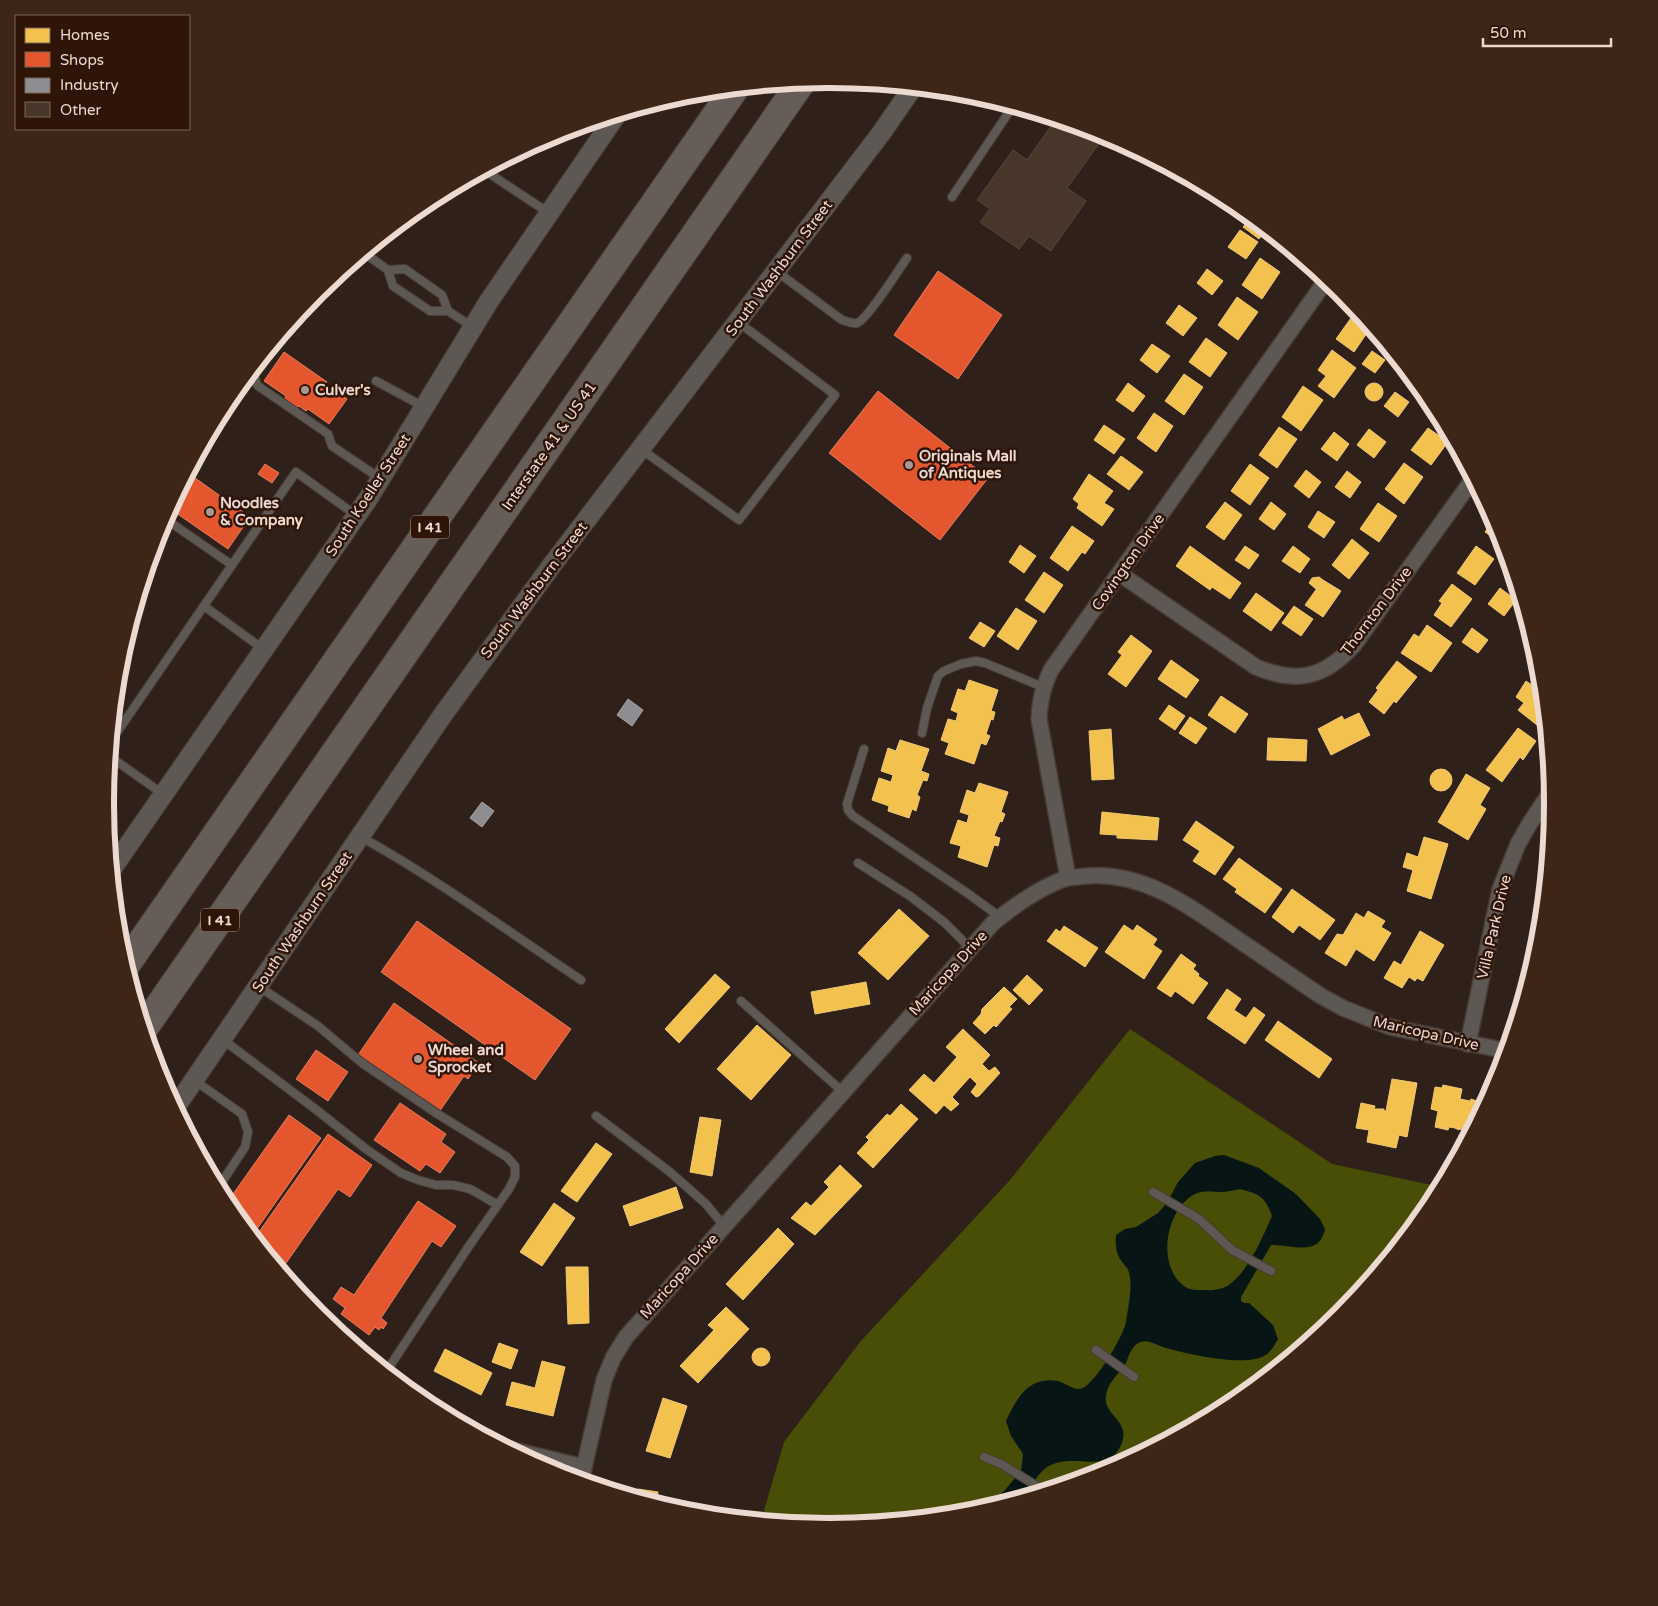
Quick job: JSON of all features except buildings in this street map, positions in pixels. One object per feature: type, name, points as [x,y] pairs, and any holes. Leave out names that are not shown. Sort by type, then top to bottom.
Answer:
[{"type":"highway","name":"Interstate 41 & US 41","points":[[148,1022],[797,89]]},
{"type":"highway","name":"I 41","points":[[131,958],[730,95]]},
{"type":"street","name":"South Washburn Street","points":[[179,1102],[442,716],[552,565],[882,132],[909,93]]},
{"type":"street","name":"South Koeller Street","points":[[116,862],[357,516],[381,480],[473,327],[613,121]]},
{"type":"street","name":"Covington Drive","points":[[1068,878],[1039,719],[1043,687],[1051,670],[1323,285]]},
{"type":"street","name":"Thornton Drive","points":[[1120,574],[1256,667],[1287,677],[1306,675],[1325,670],[1341,659],[1354,645],[1469,484]]},
{"type":"street","name":"Villa Park Drive","points":[[1468,1044],[1500,889],[1518,844],[1544,802]]},
{"type":"street","name":"Maricopa Drive","points":[[583,1474],[604,1380],[613,1358],[626,1337],[993,923],[1017,904],[1068,878],[1108,876],[1136,881],[1162,890],[1186,904],[1321,996],[1343,1008],[1390,1027],[1500,1050]]},
{"type":"street","points":[[566,1468],[583,1474]]},
{"type":"lane","points":[[952,197],[1010,111]]},
{"type":"lane","points":[[490,174],[549,213]]},
{"type":"lane","points":[[368,256],[388,270],[393,286],[430,311],[448,311],[473,327]]},
{"type":"lane","points":[[776,271],[842,320],[858,323],[871,310],[907,258]]},
{"type":"lane","points":[[388,270],[405,269],[442,295],[448,311]]},
{"type":"lane","points":[[641,449],[740,520],[835,395],[738,322]]},
{"type":"lane","points":[[254,377],[258,386],[328,434],[332,446],[381,480]]},
{"type":"lane","points":[[376,381],[424,407]]},
{"type":"lane","points":[[118,731],[296,472],[357,516]]},
{"type":"lane","points":[[171,523],[232,565]]},
{"type":"lane","points":[[204,606],[264,649]]},
{"type":"lane","points":[[922,733],[934,685],[938,676],[944,671],[976,661],[1043,687]]},
{"type":"lane","points":[[864,749],[847,804],[848,810],[865,824],[970,895],[1000,918]]},
{"type":"lane","points":[[115,760],[163,795]]},
{"type":"lane","points":[[360,836],[392,854],[582,980]]},
{"type":"lane","points":[[858,863],[910,896],[944,922],[970,948]]},
{"type":"lane","points":[[258,986],[318,1026],[362,1063],[436,1113],[508,1157],[515,1166],[515,1177],[498,1205],[389,1368]]},
{"type":"lane","points":[[741,1001],[843,1092]]},
{"type":"lane","points":[[222,1039],[366,1149],[401,1173],[436,1185],[453,1185],[470,1189],[498,1205]]},
{"type":"lane","points":[[194,1080],[242,1114],[248,1132],[244,1147],[222,1182]]},
{"type":"lane","points":[[596,1116],[670,1172],[706,1204],[724,1226]]},
{"type":"lane","points":[[1153,1192],[1199,1219],[1232,1250],[1271,1270]]},
{"type":"lane","points":[[1096,1350],[1134,1377]]},
{"type":"lane","points":[[984,1457],[1001,1464],[1040,1487]]},
{"type":"green space","points":[[1130,1029],[1332,1164],[1434,1185],[1397,1239],[1367,1275],[1301,1341],[1265,1371],[1227,1398],[1187,1423],[1145,1445],[1059,1481],[969,1505],[876,1517],[829,1518],[763,1515],[784,1442],[860,1342],[1010,1180]]},
{"type":"shaded area","points":[[1224,1155],[1259,1168],[1296,1194],[1320,1219],[1325,1229],[1322,1238],[1311,1247],[1271,1245],[1241,1297],[1241,1301],[1249,1303],[1273,1325],[1278,1339],[1269,1353],[1264,1356],[1243,1360],[1230,1360],[1187,1353],[1146,1341],[1138,1343],[1107,1390],[1106,1402],[1108,1408],[1123,1430],[1121,1445],[1113,1456],[1102,1461],[1062,1462],[1049,1466],[1038,1477],[1032,1489],[996,1498],[1021,1471],[1023,1454],[1011,1436],[1006,1421],[1019,1397],[1031,1385],[1048,1380],[1058,1381],[1079,1389],[1085,1387],[1099,1371],[1124,1329],[1130,1297],[1128,1270],[1117,1253],[1116,1235],[1125,1229],[1136,1227],[1158,1213],[1167,1203],[1178,1182],[1195,1163]],"holes":[[[1240,1189],[1257,1194],[1267,1204],[1272,1216],[1255,1252],[1237,1278],[1228,1286],[1211,1290],[1189,1289],[1178,1281],[1171,1269],[1168,1256],[1168,1241],[1176,1213],[1184,1202],[1195,1194],[1205,1192],[1223,1192]]]},
{"type":"place","name":"Culver's","points":[[305,390]]},
{"type":"place","name":"Originals Mall of Antiques","points":[[909,465]]},
{"type":"place","name":"Noodles & Company","points":[[210,512]]},
{"type":"place","name":"Wheel and Sprocket","points":[[418,1059]]}]
